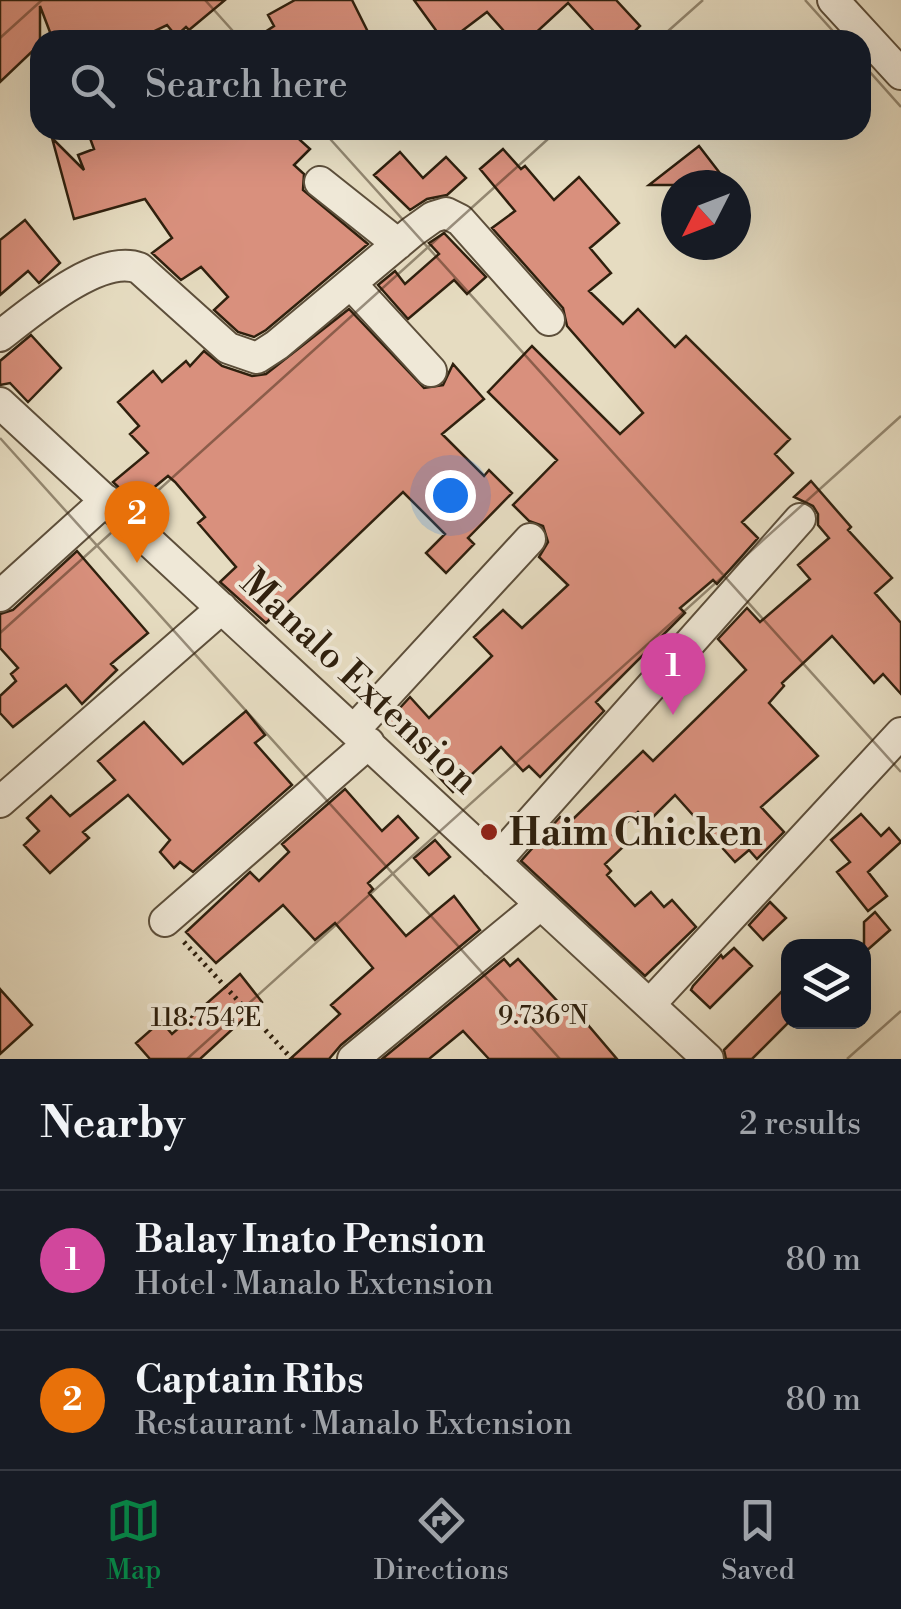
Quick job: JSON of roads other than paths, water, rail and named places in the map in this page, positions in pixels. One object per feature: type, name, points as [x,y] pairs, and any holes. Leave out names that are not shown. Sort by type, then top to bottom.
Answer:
[{"type":"street","points":[[834,0],[861,30]]},
{"type":"street","points":[[871,41],[901,74]]},
{"type":"street","points":[[320,182],[398,244]]},
{"type":"street","points":[[0,336],[35,309],[104,267],[127,264],[139,268],[228,348],[256,358],[265,355],[433,217],[452,214],[549,320]]},
{"type":"street","points":[[352,285],[431,371]]},
{"type":"street","name":"Manalo Extension","points":[[0,403],[708,1059]]},
{"type":"street","points":[[0,596],[106,500]]},
{"type":"street","points":[[494,862],[800,519]]},
{"type":"street","points":[[165,922],[361,736],[530,539]]},
{"type":"street","points":[[0,802],[222,608]]},
{"type":"street","points":[[651,1003],[901,733]]},
{"type":"street","points":[[352,1059],[540,905]]},
{"type":"place","name":"Captain Ribs","points":[[137,563]]},
{"type":"place","name":"Balay Inato Pension","points":[[673,715]]},
{"type":"place","name":"Haim Chicken","points":[[489,832]]}]
